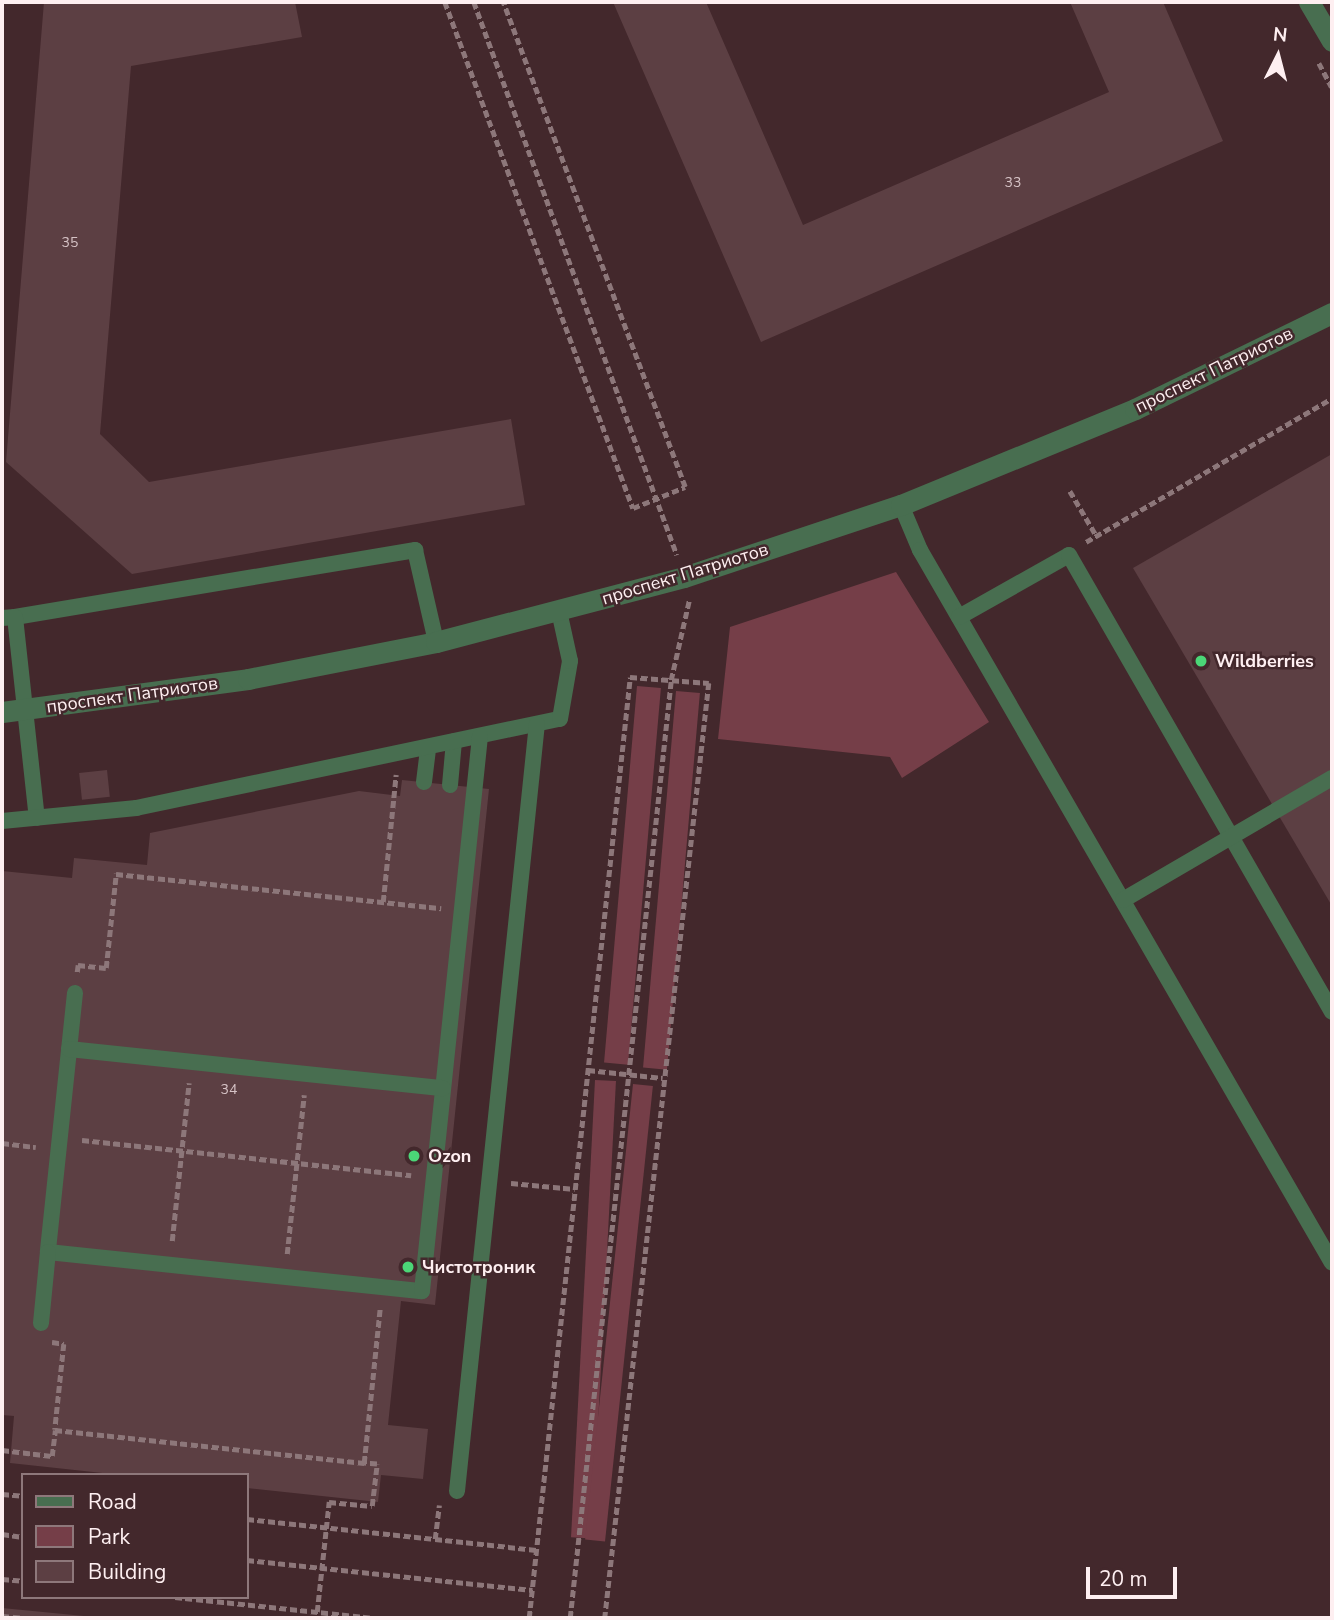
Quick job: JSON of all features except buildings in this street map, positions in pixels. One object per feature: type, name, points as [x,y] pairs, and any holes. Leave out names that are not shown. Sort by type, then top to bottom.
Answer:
[{"type":"street","points":[[1309,2],[1332,41]]},
{"type":"street","name":"проспект Патриотов","points":[[2,712],[248,679],[436,642],[559,611],[901,505],[1135,409],[1332,313]]},
{"type":"lane","points":[[901,505],[958,617],[1332,1264]]},
{"type":"lane","points":[[37,818],[24,711],[8,617],[415,550],[436,642]]},
{"type":"lane","points":[[958,617],[1069,555],[1332,1012]]},
{"type":"lane","points":[[2,821],[136,808],[560,719],[570,661],[559,611]]},
{"type":"lane","points":[[457,1491],[537,724]]},
{"type":"lane","points":[[48,1252],[422,1291],[480,736]]},
{"type":"lane","points":[[450,785],[454,741]]},
{"type":"lane","points":[[424,782],[428,747]]},
{"type":"lane","points":[[1123,900],[1332,778]]},
{"type":"lane","points":[[41,1323],[75,993]]},
{"type":"lane","points":[[69,1049],[443,1088]]},
{"type":"path","points":[[445,2],[633,508],[685,487],[503,2]]},
{"type":"path","points":[[474,2],[660,498],[679,559]]},
{"type":"path","points":[[1069,555],[1096,535],[1332,398]]},
{"type":"path","points":[[1070,491],[1096,535]]},
{"type":"path","points":[[570,1618],[671,680],[691,597]]},
{"type":"path","points":[[529,1618],[630,677],[709,683],[605,1618]]},
{"type":"path","points":[[383,902],[394,795]]},
{"type":"path","points":[[75,993],[78,965],[106,968],[116,874],[462,910]]},
{"type":"path","points":[[170,1265],[191,1061]]},
{"type":"path","points":[[588,1070],[663,1078]]},
{"type":"path","points":[[285,1277],[306,1073]]},
{"type":"path","points":[[2,1143],[182,1151],[433,1177]]},
{"type":"path","points":[[490,1180],[575,1189]]},
{"type":"path","points":[[364,1463],[382,1287]]},
{"type":"path","points":[[2,1450],[52,1456],[64,1344],[39,1341],[41,1323]]},
{"type":"path","points":[[55,1430],[377,1464],[372,1506],[329,1502],[315,1614]]},
{"type":"path","points":[[2,1494],[21,1496]]},
{"type":"path","points":[[248,1519],[536,1550]]},
{"type":"path","points":[[2,1534],[21,1537]]},
{"type":"path","points":[[248,1560],[532,1590]]},
{"type":"path","points":[[2,1579],[21,1581]]},
{"type":"path","points":[[191,1599],[315,1614],[374,1618]]},
{"type":"path","points":[[2,1616],[23,1618]]},
{"type":"green space","points":[[896,572],[989,722],[902,778],[890,757],[718,739],[730,627]]},
{"type":"green space","points":[[637,686],[661,688],[628,1065],[604,1063]]},
{"type":"green space","points":[[676,691],[700,693],[667,1070],[643,1068]]},
{"type":"green space","points":[[595,1080],[616,1081],[592,1538],[571,1537]]},
{"type":"green space","points":[[633,1084],[653,1086],[605,1542],[585,1539]]},
{"type":"place","name":"Wildberries","points":[[1201,661]]},
{"type":"place","name":"Ozon","points":[[414,1156]]},
{"type":"place","name":"Чистотроник","points":[[408,1267]]}]
